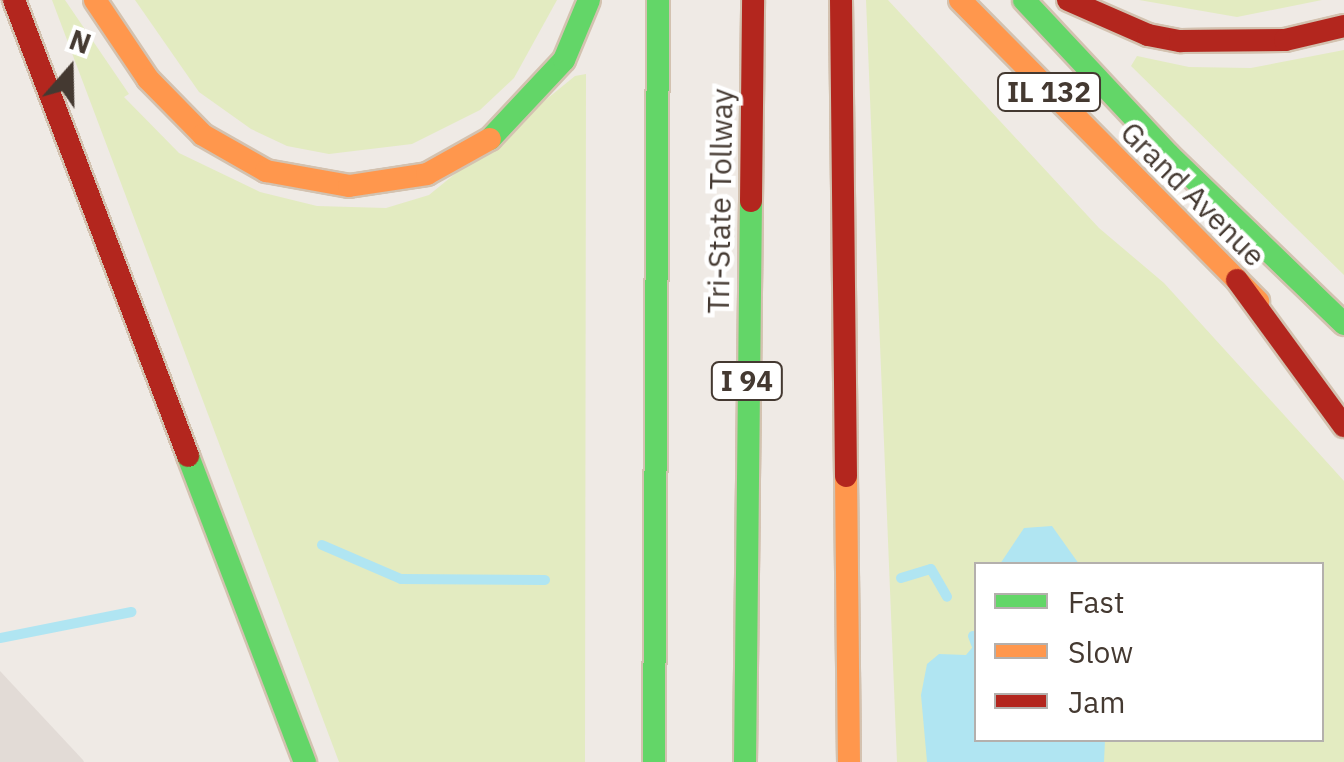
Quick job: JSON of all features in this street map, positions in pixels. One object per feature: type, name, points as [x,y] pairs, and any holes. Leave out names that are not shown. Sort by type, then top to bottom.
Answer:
[{"type":"main road","points":[[14,0],[305,762]]},
{"type":"main road","points":[[96,0],[148,79],[203,136],[266,171],[350,186],[427,174],[501,134],[564,60],[589,0]]},
{"type":"main road","points":[[654,762],[658,0]]},
{"type":"main road","name":"Tri-State Tollway","points":[[745,762],[752,0]]},
{"type":"main road","points":[[841,0],[850,756]]},
{"type":"main road","name":"Grand Avenue","points":[[960,0],[1344,386]]},
{"type":"main road","name":"Grand Avenue","points":[[1024,0],[1168,154],[1344,324]]},
{"type":"main road","points":[[1068,0],[1148,35],[1180,41],[1284,40],[1344,26]]},
{"type":"main road","points":[[1237,280],[1344,426]]},
{"type":"shaded area","points":[[0,671],[83,760],[84,762],[0,762]]},
{"type":"green space","points":[[52,0],[65,0],[129,94],[124,97],[179,153],[260,192],[317,206],[386,208],[429,195],[575,76],[586,74],[585,762],[339,762]]},
{"type":"green space","points":[[135,0],[557,0],[514,78],[480,110],[412,144],[329,154],[287,146],[251,129],[199,92]]},
{"type":"green space","points":[[866,0],[888,0],[1099,228],[1164,283],[1344,481],[1344,762],[897,762]]},
{"type":"green space","points":[[1139,0],[1322,0],[1237,17]]},
{"type":"green space","points":[[1344,50],[1344,275],[1131,66],[1137,56],[1189,67],[1251,68]]},
{"type":"water","points":[[1052,526],[1078,562],[1001,562],[1024,528]]},
{"type":"water","points":[[974,645],[974,742],[1105,742],[1104,762],[927,762],[921,695],[927,664],[939,654],[966,655]]},
{"type":"waterway","points":[[322,545],[401,579],[545,580]]},
{"type":"waterway","points":[[901,578],[931,569],[947,597]]},
{"type":"waterway","points":[[0,638],[131,612]]},
{"type":"traffic: fast","points":[[490,139],[564,60],[589,0]]},
{"type":"traffic: fast","points":[[654,762],[658,0]]},
{"type":"traffic: fast","points":[[1024,0],[1168,154],[1344,324]]},
{"type":"traffic: fast","points":[[745,762],[751,201]]},
{"type":"traffic: fast","points":[[188,456],[305,762]]},
{"type":"traffic: slow","points":[[95,0],[148,79],[203,135],[266,171],[349,186],[427,174],[490,139]]},
{"type":"traffic: slow","points":[[960,0],[1258,301]]},
{"type":"traffic: slow","points":[[846,476],[849,762]]},
{"type":"traffic: jam","points":[[14,0],[188,456]]},
{"type":"traffic: jam","points":[[751,201],[753,0]]},
{"type":"traffic: jam","points":[[841,0],[846,476]]},
{"type":"traffic: jam","points":[[1068,0],[1148,35],[1180,41],[1285,40],[1344,26]]},
{"type":"traffic: jam","points":[[1237,280],[1344,426]]}]
